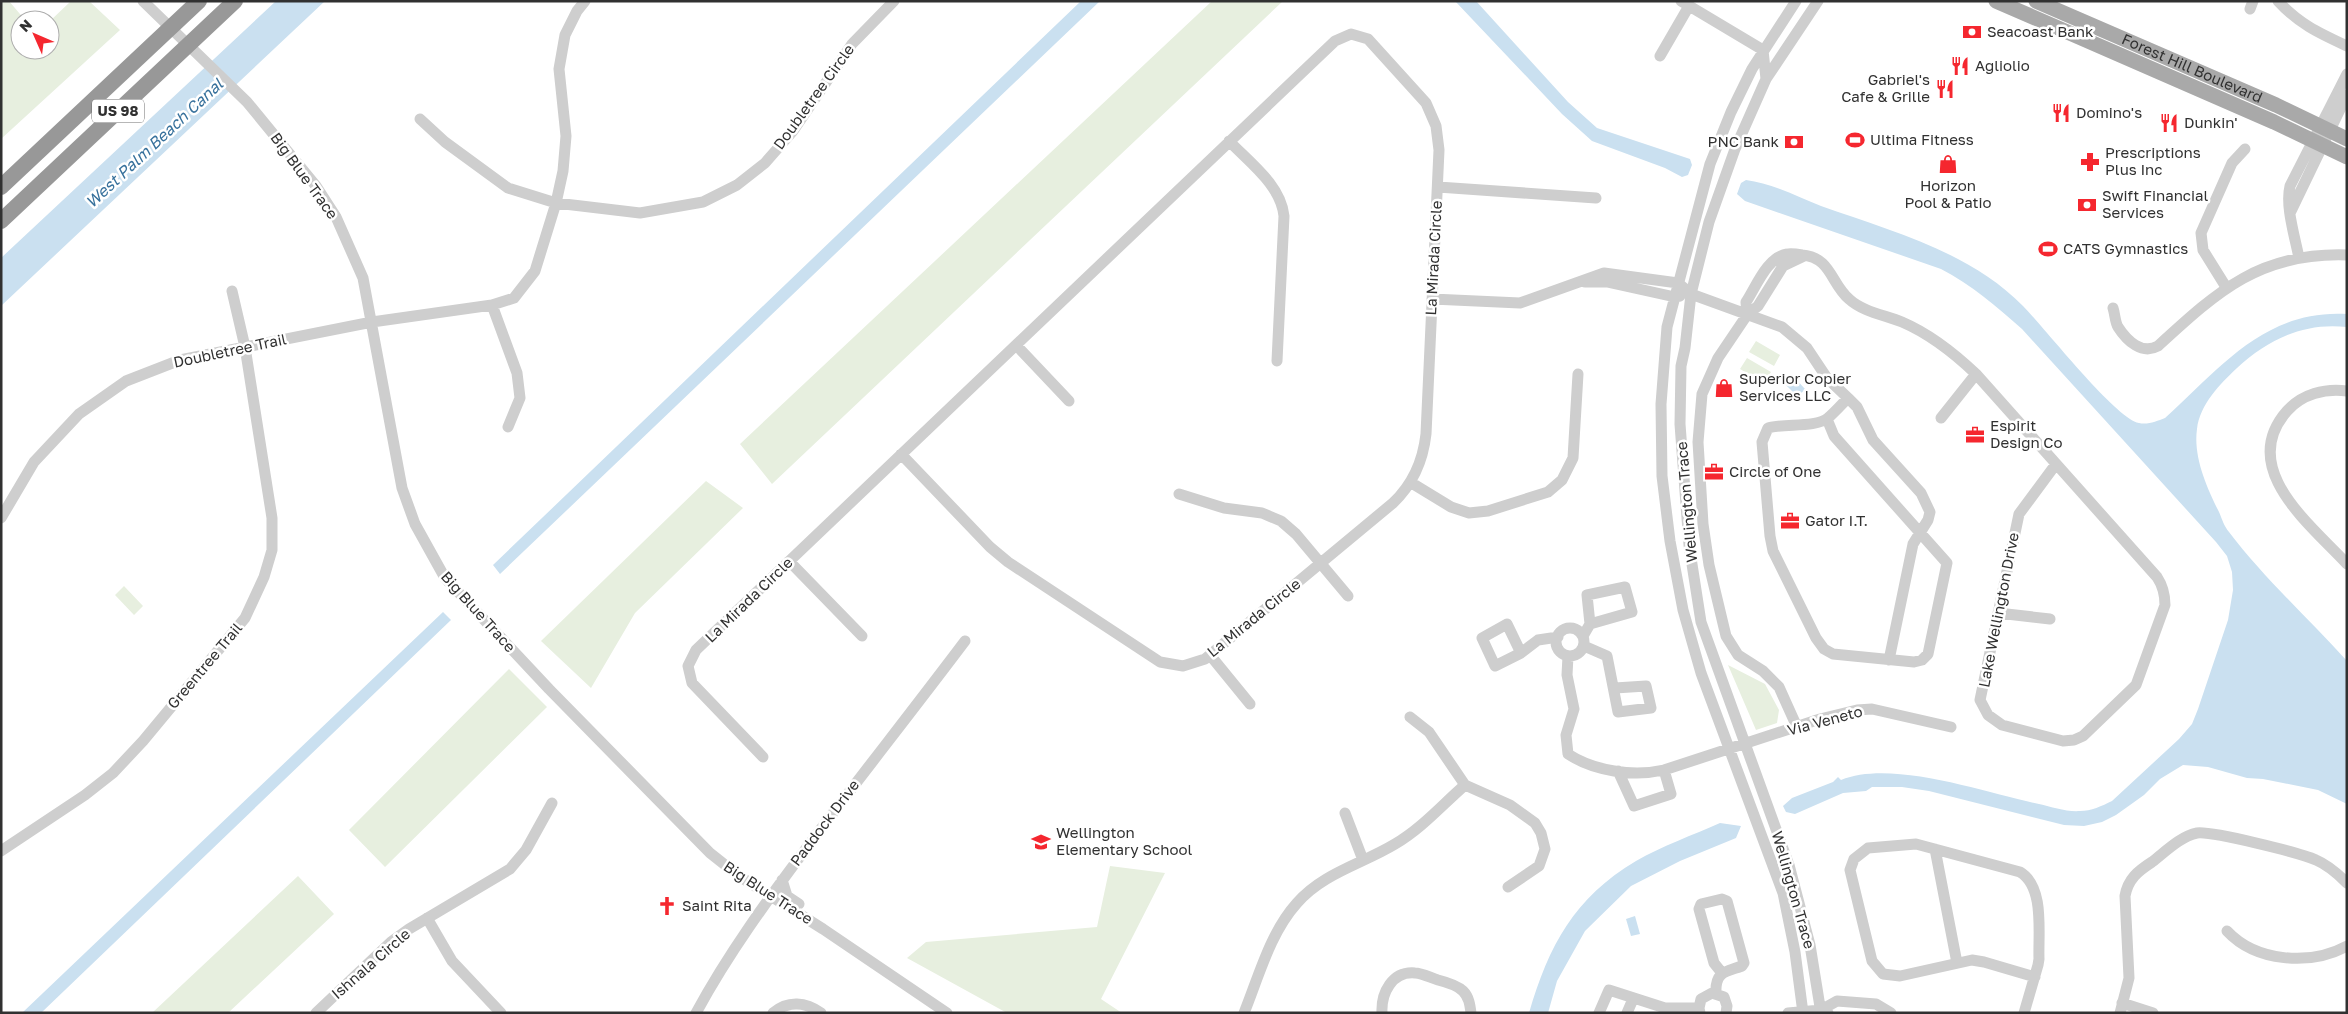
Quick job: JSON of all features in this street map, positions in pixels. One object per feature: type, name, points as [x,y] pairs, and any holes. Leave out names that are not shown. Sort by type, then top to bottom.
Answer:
[{"type":"highway","name":"US 98","points":[[1,187],[199,1]]},
{"type":"highway","name":"US 98","points":[[1,221],[195,50],[235,1]]},
{"type":"main road","name":"Forest Hill Boulevard","points":[[1996,1],[2318,142],[2347,157]]},
{"type":"main road","name":"Forest Hill Boulevard","points":[[2036,1],[2347,139]]},
{"type":"street","name":"Big Blue Trace","points":[[144,1],[248,102],[310,179],[336,217],[363,278],[402,488],[415,524],[445,578],[549,689],[710,853],[739,876],[826,931],[947,1013]]},
{"type":"street","points":[[508,427],[520,398],[517,373],[492,305],[514,298],[536,271],[563,171],[566,136],[558,69],[565,35],[577,11],[585,1]]},
{"type":"street","name":"Doubletree Circle","points":[[420,119],[444,142],[508,188],[556,202],[640,213],[703,202],[737,185],[765,164],[786,139],[852,44],[894,1]]},
{"type":"street","name":"Wellington Trace","points":[[1796,1],[1763,50],[1731,112],[1710,164],[1667,326],[1661,404],[1662,476],[1670,542],[1683,610],[1695,655],[1783,893],[1795,952],[1803,1012]]},
{"type":"street","name":"Wellington Trace","points":[[1818,1],[1766,79],[1735,149],[1709,222],[1691,294],[1681,366],[1680,424],[1689,545],[1701,622],[1789,865],[1810,945],[1824,1012]]},
{"type":"street","points":[[2278,1],[2307,28],[2347,46]]},
{"type":"street","points":[[1660,56],[1685,4],[1763,50],[1766,79]]},
{"type":"street","name":"La Mirada Circle","points":[[763,757],[692,683],[688,666],[696,650],[901,454],[1016,345],[1229,141],[1335,41],[1345,35],[1357,34],[1368,39],[1418,94],[1432,114],[1439,138],[1438,187],[1424,446],[1421,459],[1410,482],[1393,503],[1210,655],[1188,665],[1177,666],[1160,662],[1035,582],[990,547],[901,454]]},
{"type":"street","points":[[2299,258],[2291,211],[2287,202],[2290,186],[2318,142],[2347,74]]},
{"type":"street","points":[[2325,128],[2347,95]]},
{"type":"street","points":[[1229,141],[1274,189],[1283,210],[1277,361]]},
{"type":"street","points":[[2226,287],[2203,250],[2200,233],[2232,163],[2245,149]]},
{"type":"street","points":[[1438,187],[1596,198]]},
{"type":"street","name":"Lake Wellington Drive","points":[[1747,315],[1746,302],[1777,257],[1788,254],[1806,255],[1818,259],[1827,266],[1843,293],[1855,304],[1923,333],[1948,349],[1976,374],[2056,464],[2156,577],[2163,587],[2165,598],[2164,610],[2136,685],[2083,736],[2074,740],[2063,741],[2002,725],[1988,714],[1980,700],[2019,514],[2056,464]]},
{"type":"street","points":[[2113,308],[2117,326],[2137,347],[2148,350],[2158,346],[2226,287],[2264,268],[2299,258],[2347,255]]},
{"type":"street","points":[[1432,299],[1520,303],[1604,272],[1678,283],[1691,294],[1776,324],[1798,338],[1828,378],[1857,407],[1873,440],[1921,493],[1930,512],[1922,532],[1913,544],[1889,660]]},
{"type":"street","points":[[1578,282],[1607,282],[1675,297],[1691,294]]},
{"type":"street","name":"Greentree Trail","points":[[1,851],[85,796],[113,773],[143,741],[246,618],[264,577],[272,550],[272,518],[245,347],[232,291]]},
{"type":"street","name":"Doubletree Trail","points":[[1,518],[34,462],[79,414],[126,381],[180,360],[372,322],[492,305]]},
{"type":"street","points":[[1747,315],[1715,363],[1702,394],[1698,442],[1703,524],[1717,602],[1728,641],[1738,655],[1763,671],[1779,687],[1797,728]]},
{"type":"street","points":[[1016,345],[1070,401]]},
{"type":"street","points":[[1410,482],[1451,507],[1475,513],[1536,497],[1553,488],[1566,475],[1573,458],[1578,374]]},
{"type":"street","points":[[1941,418],[1976,374]]},
{"type":"street","points":[[2347,391],[2318,392],[2294,404],[2277,426],[2273,436],[2270,456],[2274,477],[2285,496],[2347,564]]},
{"type":"street","points":[[1827,419],[1834,436],[1922,532],[1947,563],[1928,654],[1922,660],[1914,662],[1833,654],[1824,649],[1816,638],[1773,551],[1762,442],[1768,428],[1776,425],[1818,422],[1827,419],[1848,398]]},
{"type":"street","points":[[1179,494],[1206,504],[1262,513],[1275,518],[1292,529],[1348,596]]},
{"type":"street","points":[[789,561],[862,636]]},
{"type":"street","points":[[1998,613],[2050,619]]},
{"type":"street","points":[[1558,636],[1558,649],[1568,656],[1579,653],[1590,624]]},
{"type":"street","points":[[1522,653],[1538,640],[1558,636],[1564,630],[1572,628],[1583,641],[1608,656],[1615,688]]},
{"type":"street","name":"Paddock Drive","points":[[696,1013],[722,969],[771,895],[880,749],[965,641]]},
{"type":"street","points":[[1210,655],[1250,704]]},
{"type":"street","name":"Via Veneto","points":[[1568,656],[1567,675],[1574,709],[1566,735],[1568,754],[1579,761],[1618,771],[1644,774],[1664,770],[1841,713],[1872,709],[1951,727]]},
{"type":"street","points":[[1410,717],[1429,732],[1465,785],[1510,805],[1535,824],[1541,832],[1545,849],[1539,866],[1508,887]]},
{"type":"street","points":[[1618,771],[1634,806],[1671,794],[1664,770]]},
{"type":"street","points":[[1244,1013],[1273,939],[1286,916],[1303,896],[1324,880],[1395,844],[1412,832],[1465,785]]},
{"type":"street","points":[[427,918],[510,869],[526,850],[552,803]]},
{"type":"street","points":[[1346,813],[1363,860]]},
{"type":"street","points":[[2153,1013],[2121,1008],[2129,978],[2125,896],[2128,885],[2139,871],[2185,838],[2198,833],[2229,838],[2315,859],[2333,870],[2347,883]]},
{"type":"street","points":[[2024,1013],[2035,977],[2039,959],[2036,893],[2029,878],[2020,872],[1916,844],[1868,848],[1854,859],[1850,870],[1872,961],[1878,970],[1895,976],[1978,960],[2035,977]]},
{"type":"street","points":[[1935,849],[1957,963]]},
{"type":"street","points":[[782,880],[787,896],[822,921],[826,931]]},
{"type":"street","points":[[1716,993],[1716,982],[1722,973],[1727,969],[1742,966],[1744,963],[1727,901],[1722,899],[1701,904],[1699,909],[1714,963],[1722,973]]},
{"type":"street","name":"Ishnala Circle","points":[[316,1013],[378,953],[427,918],[452,961],[501,1013]]},
{"type":"street","points":[[2227,931],[2236,941],[2249,948],[2292,958],[2324,955],[2347,946]]},
{"type":"street","points":[[1382,1013],[1383,994],[1390,983],[1402,975],[1415,973],[1451,984],[1463,991],[1470,1002],[1471,1013]]},
{"type":"street","points":[[1599,1013],[1609,990],[1632,999],[1665,1008],[1700,1010],[1704,996],[1716,993]]},
{"type":"street","points":[[1716,993],[1726,1001],[1729,1012]]},
{"type":"street","points":[[1627,1013],[1632,999]]},
{"type":"street","points":[[1788,1013],[1824,1012],[1838,1001],[1876,1004],[1891,1013]]},
{"type":"street","points":[[773,1013],[782,1007],[793,1004],[806,1005],[821,1013]]},
{"type":"green space","points":[[1,1],[9,1],[17,10],[10,10],[10,60],[60,60],[60,11],[71,1],[89,1],[120,30],[1,139]]},
{"type":"green space","points":[[1212,1],[1283,1],[772,484],[740,444]]},
{"type":"green space","points":[[1756,341],[1780,355],[1774,366],[1749,352]]},
{"type":"green space","points":[[1747,358],[1771,372],[1764,383],[1740,369]]},
{"type":"green space","points":[[706,481],[743,508],[635,613],[591,688],[541,641]]},
{"type":"green space","points":[[124,586],[143,606],[134,615],[115,595]]},
{"type":"green space","points":[[1728,665],[1765,684],[1779,710],[1777,723],[1756,730]]},
{"type":"green space","points":[[509,669],[547,707],[385,867],[349,830]]},
{"type":"green space","points":[[1110,866],[1165,873],[1101,999],[1122,1013],[1007,1013],[907,958],[926,942],[1097,927]]},
{"type":"green space","points":[[298,876],[334,914],[228,1013],[152,1013]]},
{"type":"water","name":"West Palm Beach Canal","points":[[276,1],[325,1],[1,306],[1,258]]},
{"type":"water","points":[[1081,1],[1100,1],[500,574],[493,565]]},
{"type":"water","points":[[1455,1],[1476,1],[1568,102],[1597,128],[1690,159],[1692,165],[1688,175],[1682,177],[1665,168],[1592,141],[1562,114]]},
{"type":"water","points":[[1746,180],[1775,187],[1821,206],[1901,234],[1954,257],[1979,271],[2002,287],[2023,306],[2098,390],[2114,406],[2139,423],[2149,423],[2165,418],[2225,362],[2246,345],[2268,332],[2292,321],[2318,315],[2347,314],[2347,327],[2316,327],[2288,335],[2261,349],[2237,368],[2206,403],[2199,420],[2196,440],[2202,472],[2227,530],[2271,582],[2347,661],[2347,804],[2318,790],[2263,779],[2247,778],[2208,767],[2183,765],[2160,779],[2144,795],[2116,815],[2102,822],[2084,826],[2064,825],[1929,791],[1902,787],[1872,787],[1866,791],[1843,793],[1795,814],[1786,812],[1783,806],[1792,798],[1833,782],[1838,777],[1841,780],[1862,775],[1886,773],[1939,780],[2070,811],[2088,810],[2112,801],[2179,739],[2192,724],[2228,620],[2233,590],[2232,572],[2227,556],[2216,542],[2022,329],[1993,304],[1941,269],[1745,201],[1737,194],[1741,183]]},
{"type":"water","points":[[1793,376],[1805,389],[1798,397],[1785,384]]},
{"type":"water","points":[[443,612],[451,620],[41,1013],[22,1013]]},
{"type":"water","points":[[1720,823],[1741,826],[1736,838],[1680,861],[1631,886],[1585,931],[1557,981],[1548,1013],[1529,1013],[1545,966],[1555,945],[1580,907],[1596,891],[1614,875],[1636,861]]},
{"type":"water","points":[[1635,916],[1640,934],[1631,936],[1626,919]]},
{"type":"place","name":"Seacoast Bank","points":[[1972,32]]},
{"type":"place","name":"Agliolio","points":[[1960,66]]},
{"type":"place","name":"Gabriel's Cafe & Grille","points":[[1945,89]]},
{"type":"place","name":"Domino's","points":[[2061,113]]},
{"type":"place","name":"Dunkin'","points":[[2169,123]]},
{"type":"place","name":"Ultima Fitness","points":[[1855,140]]},
{"type":"place","name":"PNC Bank","points":[[1794,142]]},
{"type":"place","name":"Prescriptions Plus Inc","points":[[2090,162]]},
{"type":"place","name":"Horizon Pool & Patio","points":[[1948,164]]},
{"type":"place","name":"Swift Financial Services","points":[[2087,205]]},
{"type":"place","name":"CATS Gymnastics","points":[[2048,249]]},
{"type":"place","name":"Superior Copier Services LLC","points":[[1724,388]]},
{"type":"place","name":"Espirit Design Co","points":[[1975,435]]},
{"type":"place","name":"Circle of One","points":[[1714,472]]},
{"type":"place","name":"Gator I.T.","points":[[1790,521]]},
{"type":"place","name":"Wellington Elementary School","points":[[1041,842]]},
{"type":"place","name":"Saint Rita","points":[[667,906]]}]
